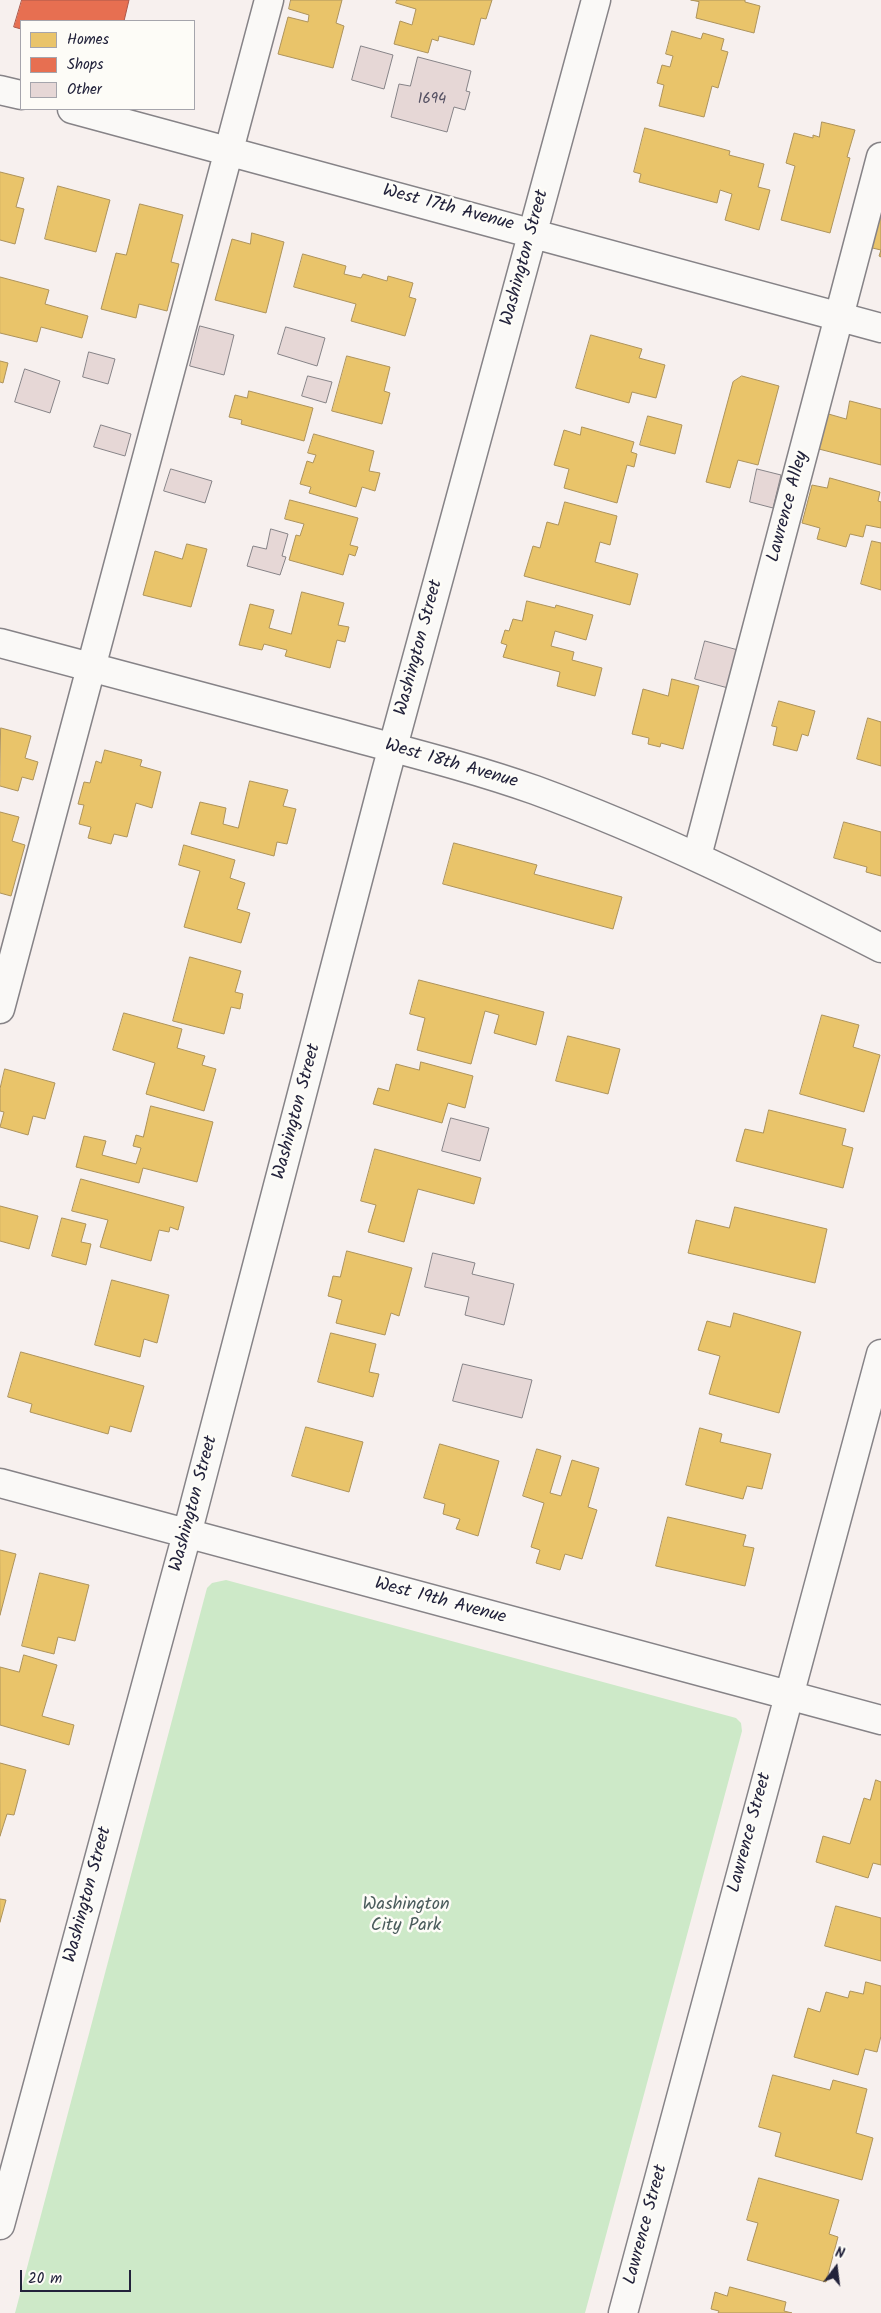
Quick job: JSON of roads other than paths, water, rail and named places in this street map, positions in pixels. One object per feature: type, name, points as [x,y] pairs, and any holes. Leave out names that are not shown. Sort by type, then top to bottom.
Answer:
[{"type":"street","points":[[0,1009],[269,0]]},
{"type":"street","name":"Washington Street","points":[[1,2217],[187,1534],[393,748],[596,0]]},
{"type":"street","points":[[0,90],[20,95]]},
{"type":"street","name":"West 17th Avenue","points":[[76,110],[534,232],[881,328]]},
{"type":"street","name":"Lawrence Alley","points":[[697,856],[881,157]]},
{"type":"street","name":"West 18th Avenue","points":[[0,643],[393,748],[533,789],[697,856],[881,948]]},
{"type":"street","name":"Lawrence Street","points":[[623,2313],[881,1354]]},
{"type":"street","name":"West 19th Avenue","points":[[0,1483],[881,1720]]},
{"type":"park label","name":"Washington City Park","points":[[406,1916]]}]
